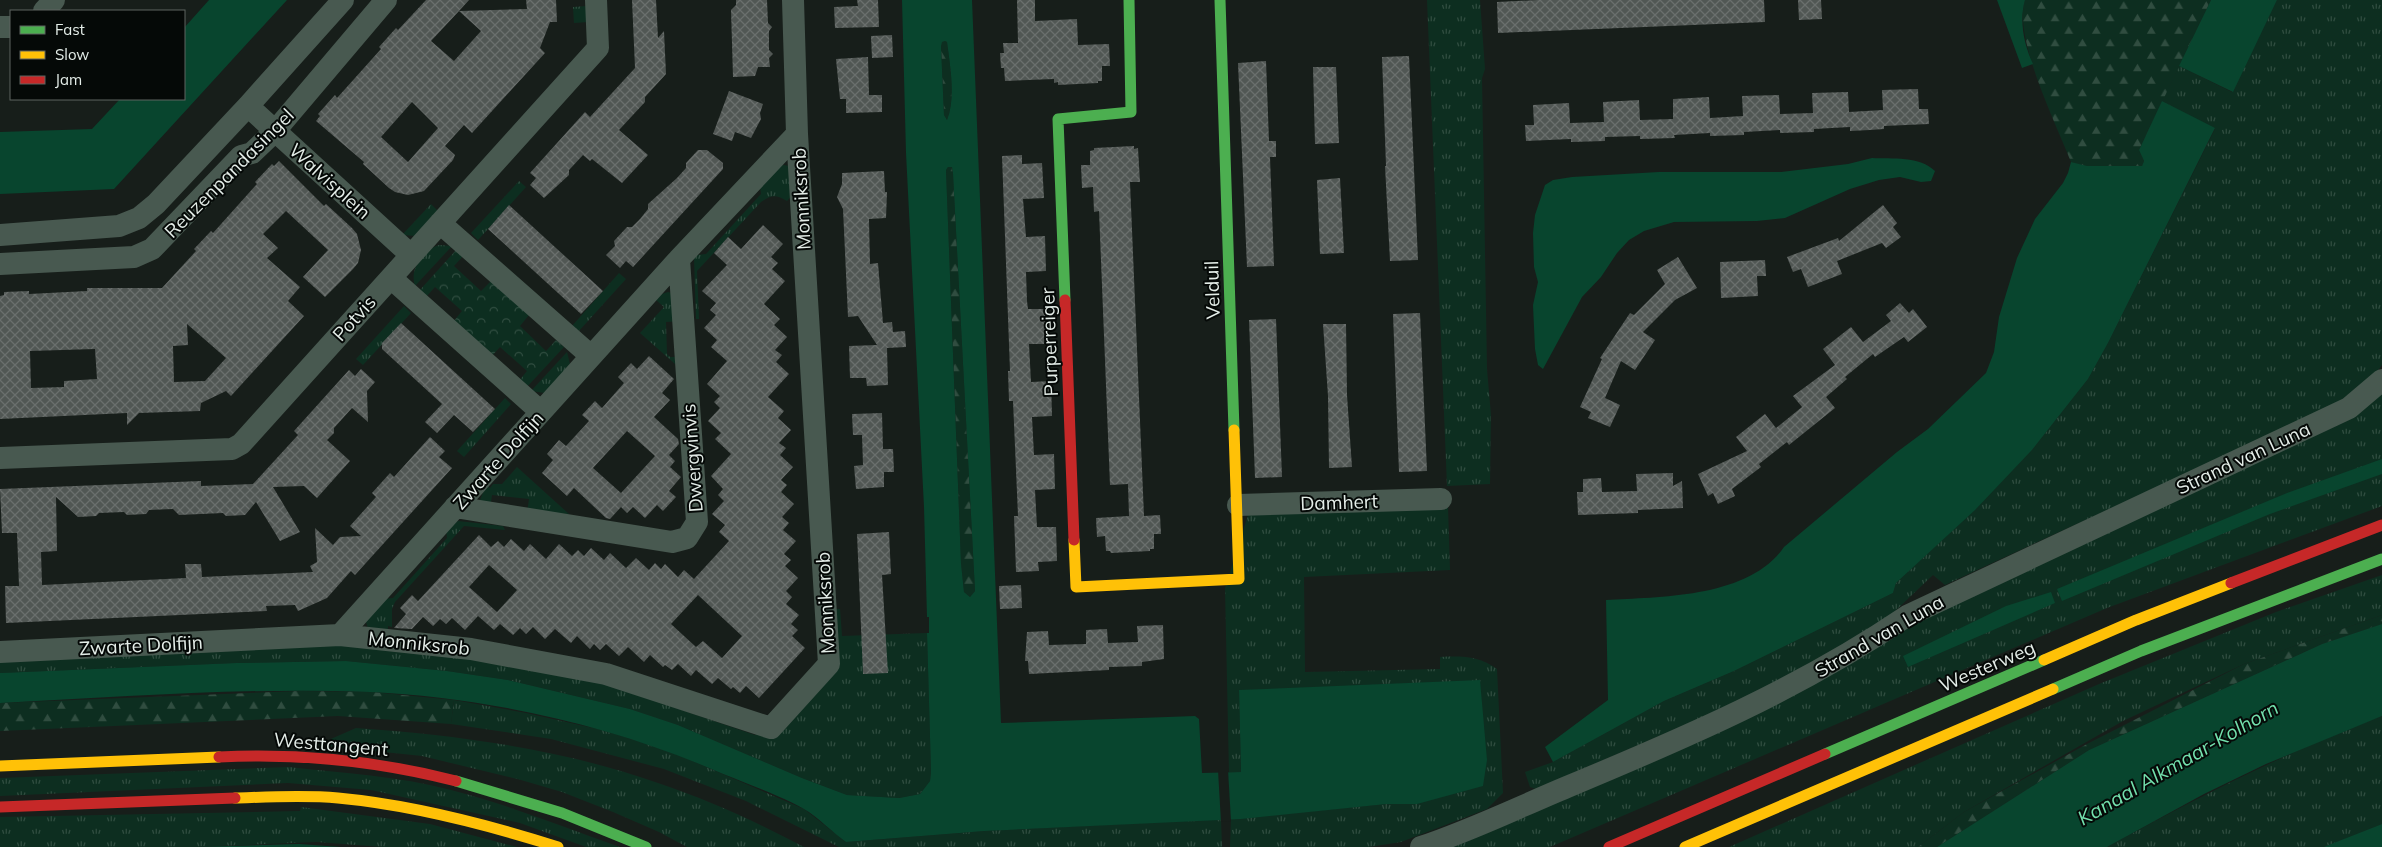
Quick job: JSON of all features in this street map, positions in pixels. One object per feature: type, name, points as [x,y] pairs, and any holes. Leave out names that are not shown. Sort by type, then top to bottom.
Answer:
[{"type":"main road","name":"Purperreiger","points":[[1129,0],[1131,112],[1058,119],[1076,586],[1239,579]]},
{"type":"main road","name":"Velduil","points":[[1220,0],[1239,579]]},
{"type":"main road","name":"Westerweg","points":[[1609,847],[2136,620],[2382,525]]},
{"type":"main road","points":[[1686,847],[2140,651],[2382,559]]},
{"type":"main road","name":"Westtangent","points":[[0,766],[252,755],[301,756],[386,765],[460,780],[512,795],[566,813],[646,847]]},
{"type":"main road","points":[[0,807],[273,797],[338,798],[427,811],[497,828],[558,847]]},
{"type":"street","points":[[45,10],[54,0]]},
{"type":"street","name":"Reuzenpandasingel","points":[[0,235],[103,228],[133,222],[156,204],[248,106],[343,0]]},
{"type":"street","name":"Reuzenpandasingel","points":[[0,264],[134,257],[147,253],[157,246],[240,156],[252,153],[275,131],[386,0]]},
{"type":"street","name":"Potvis","points":[[0,458],[232,449],[241,444],[598,48],[596,0]]},
{"type":"street","points":[[792,0],[797,134]]},
{"type":"street","name":"Walvisplein","points":[[248,106],[411,255]]},
{"type":"street","name":"Zwarte Dolfijn","points":[[0,652],[340,635],[679,259],[797,134]]},
{"type":"street","name":"Monniksrob","points":[[340,635],[471,648],[606,674],[771,728],[829,664],[797,134]]},
{"type":"street","points":[[440,223],[591,356]]},
{"type":"street","name":"Dwergvinvis","points":[[455,507],[672,542],[687,538],[697,522],[679,259]]},
{"type":"street","points":[[391,278],[541,412]]},
{"type":"street","name":"Strand van Luna","points":[[1420,847],[1657,750],[1744,711],[1864,644],[1907,616],[2349,408],[2382,380]]},
{"type":"street","name":"Damhert","points":[[1238,505],[1441,499]]},
{"type":"green space","points":[[1427,0],[1480,0],[1485,69],[1482,78],[1487,369],[1491,415],[1490,484],[1447,486]]},
{"type":"green space","points":[[2025,0],[2211,0],[2139,150],[2144,161],[2142,166],[2086,167],[2071,162],[2030,58],[2023,16]]},
{"type":"green space","points":[[2277,0],[2382,0],[2382,365],[2371,378],[2341,400],[2305,419],[1945,585],[1933,575],[1892,614],[1850,642],[1741,701],[1536,789],[1530,787],[1525,772],[1553,762],[1664,701],[1734,671],[1893,593],[1896,583],[1978,506],[2032,450],[2088,379],[2108,343],[2215,129],[2162,101],[2179,66],[2232,92]]},
{"type":"green space","points":[[587,6],[588,22],[574,23],[573,7]]},
{"type":"green space","points":[[941,42],[947,42],[952,81],[950,111],[947,120],[944,115],[941,46]]},
{"type":"green space","points":[[779,166],[789,166],[795,192],[787,201],[774,196],[761,202],[697,271],[699,319],[696,319],[694,258],[696,255],[706,254],[761,194],[760,186]]},
{"type":"green space","points":[[948,167],[952,167],[953,174],[975,591],[970,597],[964,592],[961,563],[946,170]]},
{"type":"green space","points":[[519,181],[526,187],[478,240],[471,233]]},
{"type":"green space","points":[[431,204],[441,214],[416,236],[402,235]]},
{"type":"green space","points":[[439,245],[452,246],[415,286],[414,273],[419,261],[428,251]]},
{"type":"green space","points":[[457,249],[464,255],[454,266],[481,291],[491,281],[529,315],[520,326],[546,351],[556,340],[564,347],[525,389],[518,382],[527,371],[500,347],[491,357],[453,322],[462,311],[435,287],[426,297],[419,291]]},
{"type":"green space","points":[[619,273],[626,279],[578,332],[572,326]]},
{"type":"green space","points":[[668,292],[675,294],[680,321],[666,322],[667,354],[670,357],[682,357],[683,371],[640,333],[664,307],[656,300],[662,294]]},
{"type":"green space","points":[[404,306],[411,313],[363,365],[356,359]]},
{"type":"green space","points":[[567,352],[570,364],[545,393],[531,391]]},
{"type":"green space","points":[[2382,391],[2382,506],[2107,608],[1550,847],[1448,847],[1915,622]]},
{"type":"green space","points":[[505,398],[511,404],[464,457],[457,451]]},
{"type":"green space","points":[[517,467],[569,514],[527,513],[529,499],[492,495],[490,509],[480,500],[486,485],[490,488],[493,484],[502,484]]},
{"type":"green space","points":[[1448,507],[1450,570],[1304,577],[1305,672],[1440,669],[1440,657],[1477,659],[1497,669],[1503,793],[1487,809],[1401,842],[1369,847],[1230,847],[1231,819],[1387,804],[1417,804],[1239,690],[1241,772],[1229,772],[1225,588],[1248,515]]},
{"type":"green space","points":[[458,521],[503,526],[505,530],[464,526],[395,602],[392,609],[392,627],[388,626],[388,630],[368,628],[366,622],[383,599],[393,598],[447,538],[446,529]]},
{"type":"green space","points":[[2382,575],[2382,615],[2244,664],[2123,721],[1964,812],[1918,847],[1729,847],[2099,684],[2276,612]]},
{"type":"green space","points":[[829,609],[840,609],[842,636],[927,633],[931,772],[930,781],[920,794],[899,798],[847,795],[802,778],[678,725],[630,709],[508,680],[447,671],[346,661],[236,663],[0,673],[0,660],[345,645],[467,656],[591,679],[755,735],[822,685]]},
{"type":"green space","points":[[2382,615],[2382,624],[2322,644],[2089,750],[1937,847],[1918,847],[1964,812],[2087,744],[2244,664]]},
{"type":"green space","points":[[300,691],[372,692],[454,700],[451,724],[338,716],[0,731],[0,703]]},
{"type":"green space","points":[[454,700],[526,713],[602,730],[669,751],[804,809],[846,842],[985,831],[1221,819],[1222,847],[839,847],[746,801],[664,769],[551,739],[451,724]]},
{"type":"green space","points":[[2382,716],[2382,824],[2324,847],[2107,847],[2174,811],[2277,760]]},
{"type":"green space","points":[[356,728],[509,745],[585,761],[658,783],[714,804],[751,820],[804,847],[687,847],[659,832],[613,812],[562,792],[521,780],[422,756],[317,745]]},
{"type":"green space","points":[[289,767],[391,778],[431,785],[515,809],[620,847],[586,847],[520,823],[371,790],[288,783],[0,796],[0,778]]},
{"type":"green space","points":[[301,807],[430,824],[517,847],[382,847],[317,842],[195,847],[0,847],[0,817],[300,811]]},
{"type":"water","points":[[209,0],[287,0],[114,189],[0,194],[0,132],[92,129],[119,100],[185,100],[185,27]]},
{"type":"water","points":[[902,0],[972,0],[1001,723],[1195,716],[1199,719],[1202,773],[1241,772],[1239,690],[1480,680],[1487,760],[1483,786],[1417,804],[1387,804],[1241,819],[985,831],[846,842],[804,809],[761,789],[675,755],[590,727],[502,707],[413,695],[324,691],[185,693],[0,703],[0,673],[236,663],[346,661],[447,671],[508,680],[630,709],[678,725],[802,778],[847,795],[899,798],[920,794],[930,781],[931,772],[927,633],[929,633],[929,617],[927,617],[924,507],[906,153]],"holes":[[[942,42],[947,42],[952,81],[950,111],[947,120],[944,115],[941,46]],[[948,167],[952,167],[953,174],[975,591],[970,597],[964,592],[961,563],[946,170]]]},
{"type":"water","points":[[1997,0],[2025,0],[2022,16],[2023,33],[2033,64],[2022,68]]},
{"type":"water","points":[[2211,0],[2277,0],[2233,92],[2179,66]]},
{"type":"water","points":[[2162,101],[2215,128],[2108,343],[2088,379],[2032,450],[1975,510],[1896,583],[1893,593],[1734,671],[1664,701],[1553,762],[1545,747],[1608,700],[1606,600],[1652,598],[1702,592],[1749,576],[1769,564],[1784,547],[1897,452],[1928,429],[1986,373],[1994,352],[1999,317],[2017,258],[2035,219],[2063,183],[2071,162],[2087,166],[2142,166],[2144,161],[2139,150]]},
{"type":"water","points":[[1872,158],[1914,161],[1929,166],[1935,171],[1931,181],[1921,182],[1900,177],[1879,180],[1850,189],[1785,218],[1757,221],[1674,222],[1644,231],[1629,240],[1617,253],[1601,277],[1582,297],[1543,369],[1538,365],[1535,349],[1533,305],[1538,282],[1534,267],[1533,233],[1535,215],[1545,185],[1553,180],[1572,177],[1659,172],[1781,172],[1848,164]]},
{"type":"water","points":[[2382,459],[2382,474],[2270,514],[2062,601],[2057,589],[2287,493]]},
{"type":"water","points":[[2051,592],[2055,603],[1908,667],[1903,656],[2006,606]]},
{"type":"water","name":"Kanaal Alkmaar-Kolhorn","points":[[2382,624],[2382,716],[2266,764],[2204,794],[2107,847],[1937,847],[2089,750],[2322,644]]},
{"type":"water","points":[[2382,824],[2382,847],[2324,847],[2326,846]]},
{"type":"water","points":[[299,844],[341,847],[195,847]]},
{"type":"pier","points":[[1218,770],[1228,770],[1231,821],[1221,822]]},
{"type":"building","points":[[426,0],[469,0],[459,11],[527,9],[526,0],[556,0],[557,22],[550,22],[540,48],[545,53],[472,133],[464,125],[445,146],[455,155],[453,160],[424,191],[408,195],[395,192],[389,188],[363,164],[364,162],[316,121],[320,116],[318,114],[335,95],[337,98],[381,49],[379,47],[396,28],[398,30]],"holes":[[[459,11],[481,31],[454,61],[431,41]],[[412,102],[438,128],[408,162],[381,137]]]},
{"type":"building","points":[[632,0],[656,0],[658,38],[664,31],[666,74],[645,97],[645,102],[619,130],[648,155],[622,183],[592,159],[590,161],[583,155],[569,170],[569,175],[544,198],[530,185],[536,178],[530,173],[585,112],[590,117],[635,68]]},
{"type":"building","points":[[736,0],[767,0],[768,23],[772,27],[769,31],[769,50],[773,54],[769,58],[770,67],[758,67],[755,76],[733,77],[731,10],[736,5]]},
{"type":"building","points":[[857,0],[878,0],[879,27],[835,28],[834,7],[858,6]]},
{"type":"building","points":[[1017,0],[1035,0],[1035,21],[1077,19],[1078,45],[1109,44],[1110,66],[1102,66],[1102,81],[1098,81],[1098,83],[1058,85],[1058,82],[1054,83],[1054,79],[1005,81],[1004,68],[1001,68],[1000,53],[1004,53],[1003,43],[1018,43]]},
{"type":"building","points":[[1538,0],[1764,0],[1765,22],[1498,33],[1497,2]]},
{"type":"building","points":[[1798,0],[1821,0],[1822,19],[1799,20]]},
{"type":"building","points":[[892,35],[893,57],[872,58],[871,36]]},
{"type":"building","points":[[1409,56],[1418,260],[1390,261],[1382,57]]},
{"type":"building","points":[[868,57],[869,95],[882,95],[882,112],[846,113],[846,99],[840,99],[836,59]]},
{"type":"building","points":[[1266,61],[1269,141],[1276,141],[1276,157],[1270,157],[1274,266],[1247,267],[1238,63]]},
{"type":"building","points":[[1313,67],[1336,67],[1339,143],[1315,144]]},
{"type":"building","points":[[1918,89],[1919,109],[1928,109],[1929,124],[1884,126],[1884,129],[1850,131],[1850,127],[1814,129],[1814,132],[1780,133],[1780,130],[1744,132],[1744,135],[1710,136],[1710,133],[1674,135],[1675,138],[1640,139],[1640,136],[1605,137],[1605,141],[1571,142],[1571,139],[1526,141],[1525,125],[1534,125],[1533,105],[1569,103],[1570,123],[1604,122],[1603,102],[1639,100],[1640,120],[1673,119],[1673,99],[1709,97],[1710,118],[1743,116],[1742,96],[1779,95],[1780,114],[1813,113],[1812,93],[1848,92],[1849,112],[1883,110],[1882,90]]},
{"type":"building","points":[[729,91],[763,104],[760,113],[761,119],[751,138],[735,132],[732,141],[713,134]]},
{"type":"building","points":[[1134,146],[1134,149],[1138,148],[1140,182],[1130,182],[1144,516],[1160,515],[1161,534],[1154,534],[1154,549],[1150,549],[1150,551],[1111,553],[1106,551],[1105,536],[1097,537],[1096,518],[1129,516],[1128,484],[1110,485],[1099,211],[1094,212],[1093,187],[1082,188],[1081,165],[1090,165],[1090,151],[1094,150],[1094,148]]},
{"type":"building","points":[[698,150],[707,150],[723,163],[723,169],[633,267],[626,261],[620,268],[606,255],[615,246],[614,241],[627,227],[632,227],[640,219],[648,209],[648,204],[677,178],[686,168],[686,163]]},
{"type":"building","points":[[1022,155],[1022,164],[1042,163],[1044,198],[1023,199],[1026,237],[1045,236],[1046,271],[1026,272],[1027,301],[1028,309],[1047,309],[1044,344],[1029,344],[1031,382],[1051,381],[1052,416],[1032,417],[1034,455],[1054,454],[1055,489],[1035,490],[1037,527],[1056,527],[1057,561],[1038,562],[1039,571],[1016,572],[1014,516],[1018,516],[1013,401],[1009,401],[1008,371],[1010,371],[1002,156]]},
{"type":"building","points":[[279,161],[324,206],[326,204],[352,228],[357,234],[361,250],[358,263],[325,297],[303,277],[328,250],[286,211],[263,234],[278,248],[267,258],[300,287],[288,301],[304,316],[231,396],[226,391],[201,403],[200,411],[139,413],[127,425],[127,413],[0,419],[0,296],[4,295],[4,292],[29,291],[29,294],[87,291],[87,288],[162,288],[196,251],[194,249],[211,231],[213,233],[257,184],[255,182],[272,164],[274,166]],"holes":[[[187,324],[226,358],[205,381],[174,382],[173,346],[188,345]],[[95,349],[97,379],[64,381],[64,387],[31,388],[30,351]]]},
{"type":"building","points":[[884,171],[885,192],[887,192],[886,218],[869,219],[870,264],[878,263],[883,323],[892,322],[893,332],[905,331],[906,347],[887,348],[888,385],[867,386],[866,378],[850,378],[849,346],[877,345],[858,316],[848,317],[843,209],[837,197],[842,184],[842,173]]},
{"type":"building","points":[[1340,178],[1344,253],[1320,254],[1317,180]]},
{"type":"building","points":[[509,205],[603,291],[581,314],[488,229]]},
{"type":"building","points":[[1883,205],[1897,223],[1893,227],[1901,237],[1886,248],[1882,243],[1837,261],[1842,274],[1808,287],[1801,269],[1793,272],[1787,257],[1838,238],[1839,241]]},
{"type":"building","points":[[763,225],[783,244],[771,257],[778,263],[772,269],[785,281],[764,304],[780,319],[774,325],[787,337],[775,350],[782,355],[776,362],[789,374],[768,397],[784,411],[778,418],[791,430],[779,443],[786,448],[780,455],[793,467],[781,480],[787,485],[781,492],[794,504],[782,517],[789,523],[783,530],[796,541],[784,554],[791,560],[785,566],[798,578],[786,591],[792,597],[786,604],[799,615],[791,624],[798,630],[792,636],[805,648],[759,698],[746,686],[740,693],[733,687],[731,689],[718,678],[712,684],[696,670],[691,676],[678,664],[672,670],[665,665],[663,667],[650,655],[644,662],[628,647],[619,656],[606,644],[600,650],[594,644],[590,649],[577,636],[571,643],[555,629],[545,639],[533,627],[526,634],[520,628],[513,635],[500,624],[494,630],[478,616],[465,630],[452,618],[446,624],[440,619],[433,626],[423,617],[412,629],[394,628],[406,614],[400,608],[412,595],[418,601],[479,535],[491,547],[498,541],[504,547],[511,539],[524,551],[530,544],[546,559],[559,544],[572,556],[578,550],[584,556],[591,548],[604,560],[610,553],[626,568],[636,558],[649,570],[655,563],[661,569],[665,564],[678,577],[684,570],[694,579],[729,541],[719,532],[725,525],[712,514],[724,501],[718,495],[723,489],[711,476],[731,454],[715,439],[721,433],[708,421],[720,408],[714,402],[720,396],[707,384],[727,361],[711,347],[717,340],[704,328],[716,315],[710,310],[716,303],[702,291],[727,265],[714,253],[728,237],[741,249]],"holes":[[[489,565],[517,590],[497,612],[469,587]],[[698,595],[742,636],[722,658],[703,641],[696,647],[671,624]]]},
{"type":"building","points":[[1678,257],[1697,288],[1675,300],[1643,332],[1655,340],[1635,370],[1621,361],[1605,398],[1620,405],[1610,427],[1588,418],[1591,412],[1580,407],[1602,359],[1600,358],[1630,313],[1634,315],[1665,284],[1657,270]]},
{"type":"building","points":[[1765,260],[1766,276],[1757,276],[1758,296],[1721,298],[1720,262]]},
{"type":"building","points":[[1900,303],[1909,313],[1913,309],[1927,327],[1908,342],[1904,337],[1875,357],[1873,354],[1845,377],[1847,379],[1826,397],[1835,408],[1789,445],[1787,442],[1759,464],[1761,467],[1732,489],[1735,496],[1718,504],[1713,493],[1708,496],[1698,474],[1747,451],[1736,437],[1765,414],[1776,428],[1802,407],[1793,396],[1835,365],[1823,349],[1851,327],[1863,342],[1891,321],[1886,315]]},
{"type":"building","points":[[1420,313],[1427,471],[1399,472],[1393,314]]},
{"type":"building","points":[[1276,319],[1282,477],[1255,478],[1249,320]]},
{"type":"building","points":[[401,323],[495,409],[473,432],[454,415],[437,433],[425,422],[442,404],[382,349],[382,343]]},
{"type":"building","points":[[1323,324],[1346,324],[1347,395],[1352,467],[1329,468],[1328,396]]},
{"type":"building","points":[[649,356],[674,379],[662,393],[670,400],[654,417],[678,439],[679,444],[669,455],[675,461],[670,467],[681,477],[669,491],[676,497],[663,511],[657,505],[645,518],[633,507],[627,513],[621,507],[610,519],[606,518],[574,488],[567,496],[542,473],[553,460],[547,454],[559,440],[566,446],[589,421],[582,415],[595,401],[602,408],[624,383],[618,377],[631,363],[637,369]],"holes":[[[627,431],[655,456],[621,493],[593,468]]]},
{"type":"building","points":[[361,369],[375,382],[367,391],[368,422],[352,408],[334,428],[334,433],[327,440],[350,461],[317,498],[304,486],[273,487],[300,532],[280,541],[256,502],[245,515],[226,516],[223,513],[179,515],[173,509],[149,510],[146,514],[127,515],[124,512],[99,513],[96,516],[78,517],[56,497],[57,551],[41,552],[42,585],[186,578],[185,564],[201,564],[202,577],[313,572],[310,566],[317,562],[315,528],[333,545],[340,537],[361,536],[350,526],[376,497],[372,493],[390,473],[394,477],[430,437],[445,451],[439,457],[452,468],[355,575],[351,571],[327,598],[298,611],[295,605],[266,606],[267,611],[6,623],[5,586],[19,586],[17,533],[2,533],[0,489],[201,481],[201,486],[253,484],[298,435],[294,431],[349,370],[355,376]]},
{"type":"building","points":[[882,413],[883,449],[893,449],[894,472],[884,472],[884,487],[856,489],[854,466],[863,465],[862,435],[853,435],[852,414]]},
{"type":"building","points":[[1673,473],[1673,486],[1682,481],[1683,508],[1638,510],[1638,513],[1578,515],[1577,492],[1583,492],[1583,479],[1601,478],[1602,492],[1637,491],[1636,474]]},
{"type":"building","points":[[889,532],[891,574],[882,575],[888,673],[863,674],[857,534]]},
{"type":"building","points":[[1021,585],[1022,608],[1000,609],[999,586]]},
{"type":"building","points":[[1163,625],[1164,659],[1142,662],[1142,666],[1109,667],[1109,670],[1029,674],[1028,661],[1025,661],[1027,632],[1048,631],[1049,645],[1086,644],[1086,630],[1107,629],[1108,643],[1138,642],[1137,626]]},
{"type":"traffic: fast","points":[[1065,300],[1058,119],[1131,112],[1129,0]]},
{"type":"traffic: fast","points":[[1220,0],[1234,430]]},
{"type":"traffic: fast","points":[[2053,689],[2141,651],[2382,559]]},
{"type":"traffic: fast","points":[[1825,754],[2044,660]]},
{"type":"traffic: fast","points":[[456,781],[562,813],[646,847]]},
{"type":"traffic: slow","points":[[1074,540],[1076,587],[1239,579],[1234,430]]},
{"type":"traffic: slow","points":[[2044,660],[2136,620],[2231,583]]},
{"type":"traffic: slow","points":[[1685,847],[2053,689]]},
{"type":"traffic: slow","points":[[0,766],[219,757]]},
{"type":"traffic: slow","points":[[235,798],[325,797],[394,805],[477,823],[558,847]]},
{"type":"traffic: jam","points":[[1065,300],[1074,540]]},
{"type":"traffic: jam","points":[[2231,583],[2382,525]]},
{"type":"traffic: jam","points":[[1609,847],[1825,754]]},
{"type":"traffic: jam","points":[[219,757],[279,756],[338,760],[397,768],[456,781]]},
{"type":"traffic: jam","points":[[0,807],[235,798]]}]
